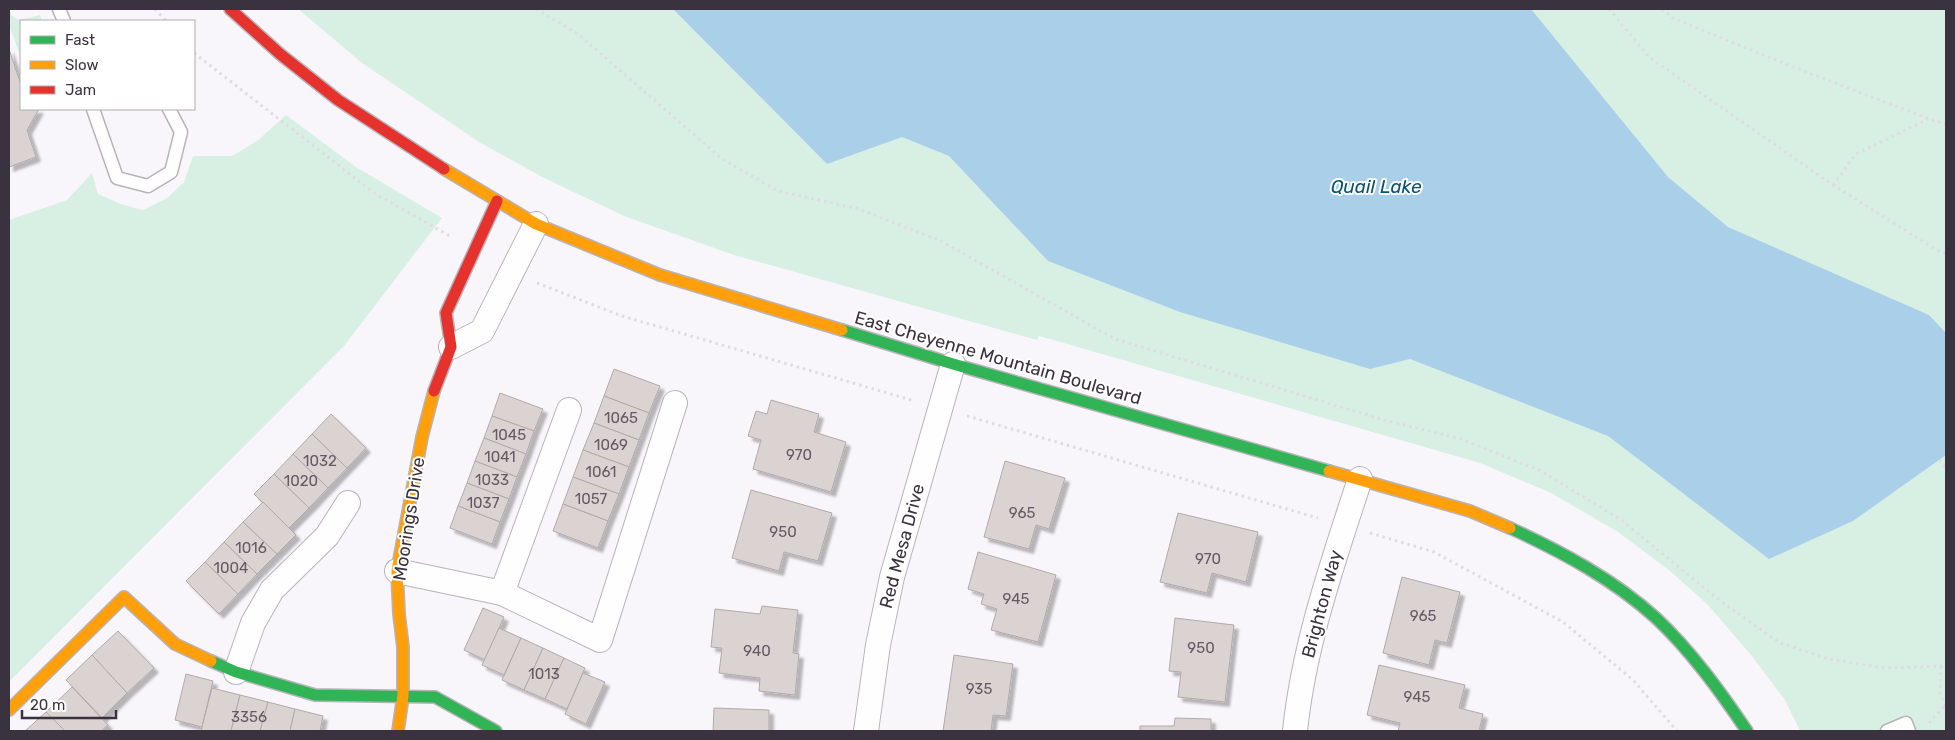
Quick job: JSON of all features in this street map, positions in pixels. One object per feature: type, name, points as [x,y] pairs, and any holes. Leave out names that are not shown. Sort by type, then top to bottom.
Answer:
[{"type":"street","name":"East Cheyenne Mountain Boulevard","points":[[230,9],[280,54],[338,100],[416,153],[536,224],[660,275],[953,364],[1470,511],[1527,535],[1560,552],[1606,580],[1646,610],[1678,640],[1715,684],[1748,731]]},
{"type":"street","points":[[497,200],[446,313],[452,347],[482,332],[536,224]]},
{"type":"street","name":"Moorings Drive","points":[[398,731],[403,696],[403,647],[397,571],[422,437],[434,392],[452,347]]},
{"type":"street","name":"Red Mesa Drive","points":[[866,731],[878,645],[892,578],[953,364]]},
{"type":"street","points":[[397,571],[502,593],[600,640],[674,403]]},
{"type":"street","points":[[502,593],[569,410]]},
{"type":"street","name":"Brighton Way","points":[[1295,731],[1310,641],[1326,580],[1360,479]]},
{"type":"street","points":[[236,672],[254,623],[272,590],[327,536],[348,502]]},
{"type":"street","points":[[9,710],[124,597],[175,644],[236,672],[315,695],[435,698],[496,731]]},
{"type":"lane","points":[[93,110],[117,178],[148,186],[171,172],[181,132],[170,110]]},
{"type":"lane","points":[[1886,731],[1906,723],[1910,731]]},
{"type":"path","points":[[155,9],[165,20]]},
{"type":"path","points":[[536,9],[578,34],[722,159],[778,191],[859,209],[941,241],[1115,340],[1384,420],[1458,438],[1539,470],[1620,519],[1719,600],[1780,643],[1829,660],[1876,666],[1940,666],[1946,664]]},
{"type":"path","points":[[1609,9],[1649,57],[1833,185],[1946,254]]},
{"type":"path","points":[[1662,9],[1672,18],[1791,66],[1946,124]]},
{"type":"path","points":[[1833,185],[1856,154],[1929,119]]},
{"type":"path","points":[[1939,460],[1946,468]]},
{"type":"path","points":[[1928,725],[1946,706],[1940,693],[1940,666]]},
{"type":"green space","points":[[9,9],[12,16],[19,20],[40,15],[42,20],[20,20],[20,55],[9,25]]},
{"type":"green space","points":[[298,9],[1946,9],[1946,731],[1800,731],[1785,700],[1751,655],[1708,605],[1670,571],[1618,532],[1551,493],[1480,463],[1039,336],[1037,340],[734,255],[624,216],[542,177],[479,142],[362,63]]},
{"type":"green space","points":[[286,115],[356,167],[442,218],[344,346],[9,682],[9,220],[67,200],[92,173],[98,194],[121,204],[143,210],[167,198],[184,182],[193,156],[232,156],[257,141]]},
{"type":"water","name":"Quail Lake","points":[[673,9],[1531,9],[1668,177],[1728,227],[1929,315],[1946,333],[1946,455],[1853,521],[1769,559],[1608,436],[1410,359],[1370,369],[1180,312],[1048,261],[949,156],[902,137],[827,164]]},
{"type":"building","points":[[9,49],[20,82],[20,110],[38,110],[27,130],[36,157],[9,167]]},
{"type":"building","points":[[614,369],[660,386],[649,413],[604,396]]},
{"type":"building","points":[[500,393],[543,409],[534,431],[492,416]]},
{"type":"building","points":[[604,396],[649,413],[639,440],[594,423]]},
{"type":"building","points":[[771,400],[819,414],[814,432],[846,442],[831,492],[753,469],[761,440],[748,436],[756,411],[767,414]]},
{"type":"building","points":[[331,414],[366,448],[347,468],[312,434]]},
{"type":"building","points":[[492,416],[534,431],[526,454],[484,438]]},
{"type":"building","points":[[594,423],[639,440],[629,467],[583,450]]},
{"type":"building","points":[[312,434],[347,468],[328,488],[293,454]]},
{"type":"building","points":[[484,438],[526,454],[517,477],[475,461]]},
{"type":"building","points":[[583,450],[629,467],[619,494],[573,477]]},
{"type":"building","points":[[293,454],[328,488],[309,508],[274,474]]},
{"type":"building","points":[[475,461],[517,477],[509,499],[467,483]]},
{"type":"building","points":[[1005,461],[1065,478],[1049,529],[1036,525],[1029,549],[984,537]]},
{"type":"building","points":[[274,474],[309,508],[289,528],[254,494]]},
{"type":"building","points":[[573,477],[619,494],[608,521],[563,504]]},
{"type":"building","points":[[467,483],[509,499],[500,522],[458,506]]},
{"type":"building","points":[[751,490],[832,513],[818,561],[784,552],[779,571],[732,558]]},
{"type":"building","points":[[263,502],[296,535],[277,554],[243,522]]},
{"type":"building","points":[[563,504],[608,521],[598,548],[553,531]]},
{"type":"building","points":[[458,506],[500,522],[492,544],[450,528]]},
{"type":"building","points":[[1178,513],[1258,532],[1246,582],[1212,573],[1207,593],[1160,582]]},
{"type":"building","points":[[243,522],[277,554],[257,574],[224,542]]},
{"type":"building","points":[[224,542],[257,574],[238,594],[205,562]]},
{"type":"building","points":[[978,552],[1056,575],[1038,642],[991,630],[997,609],[981,604],[984,594],[968,589]]},
{"type":"building","points":[[205,562],[238,594],[219,614],[186,581]]},
{"type":"building","points":[[1402,577],[1460,592],[1447,643],[1435,640],[1429,665],[1383,653]]},
{"type":"building","points":[[762,606],[798,610],[793,653],[799,654],[795,695],[759,691],[760,678],[719,673],[722,648],[711,647],[715,609],[760,614]]},
{"type":"building","points":[[483,608],[504,617],[485,660],[464,650]]},
{"type":"building","points":[[1175,618],[1234,625],[1225,702],[1178,697],[1181,672],[1169,671]]},
{"type":"building","points":[[499,628],[521,638],[504,675],[482,665]]},
{"type":"building","points":[[118,631],[154,668],[127,693],[92,655]]},
{"type":"building","points":[[521,638],[543,648],[524,690],[502,680]]},
{"type":"building","points":[[543,648],[564,658],[545,699],[524,690]]},
{"type":"building","points":[[92,655],[127,693],[102,718],[66,680]]},
{"type":"building","points":[[954,655],[1013,664],[1006,716],[993,715],[991,731],[943,731]]},
{"type":"building","points":[[564,658],[585,668],[567,709],[545,699]]},
{"type":"building","points":[[1379,665],[1465,685],[1459,708],[1483,714],[1479,731],[1398,731],[1400,723],[1367,715]]},
{"type":"building","points":[[583,673],[605,682],[586,724],[565,714]]},
{"type":"building","points":[[186,674],[213,681],[202,727],[175,720]]},
{"type":"building","points":[[72,687],[108,725],[101,731],[65,731],[46,712]]},
{"type":"building","points":[[212,688],[240,695],[231,731],[201,731]]},
{"type":"building","points":[[240,695],[268,702],[260,731],[231,731]]},
{"type":"building","points":[[268,702],[295,709],[290,731],[260,731]]},
{"type":"building","points":[[714,708],[769,710],[769,731],[713,731]]},
{"type":"building","points":[[295,709],[323,716],[320,731],[290,731]]},
{"type":"building","points":[[46,712],[65,731],[25,731]]},
{"type":"building","points":[[1175,718],[1211,719],[1211,731],[1140,731],[1140,726],[1174,726]]},
{"type":"traffic: fast","points":[[842,330],[953,364],[1329,471]]},
{"type":"traffic: fast","points":[[1510,528],[1586,567],[1640,604],[1669,631],[1705,672],[1747,731]]},
{"type":"traffic: fast","points":[[211,661],[236,672],[315,695],[435,697],[496,731]]},
{"type":"traffic: slow","points":[[444,169],[536,224],[660,275],[842,330]]},
{"type":"traffic: slow","points":[[398,731],[403,696],[403,647],[397,571],[422,437],[434,391]]},
{"type":"traffic: slow","points":[[1329,471],[1470,511],[1510,528]]},
{"type":"traffic: slow","points":[[9,710],[124,597],[175,644],[211,661]]},
{"type":"traffic: jam","points":[[230,9],[280,54],[338,100],[444,169]]},
{"type":"traffic: jam","points":[[434,391],[451,347],[446,313],[497,201]]}]
